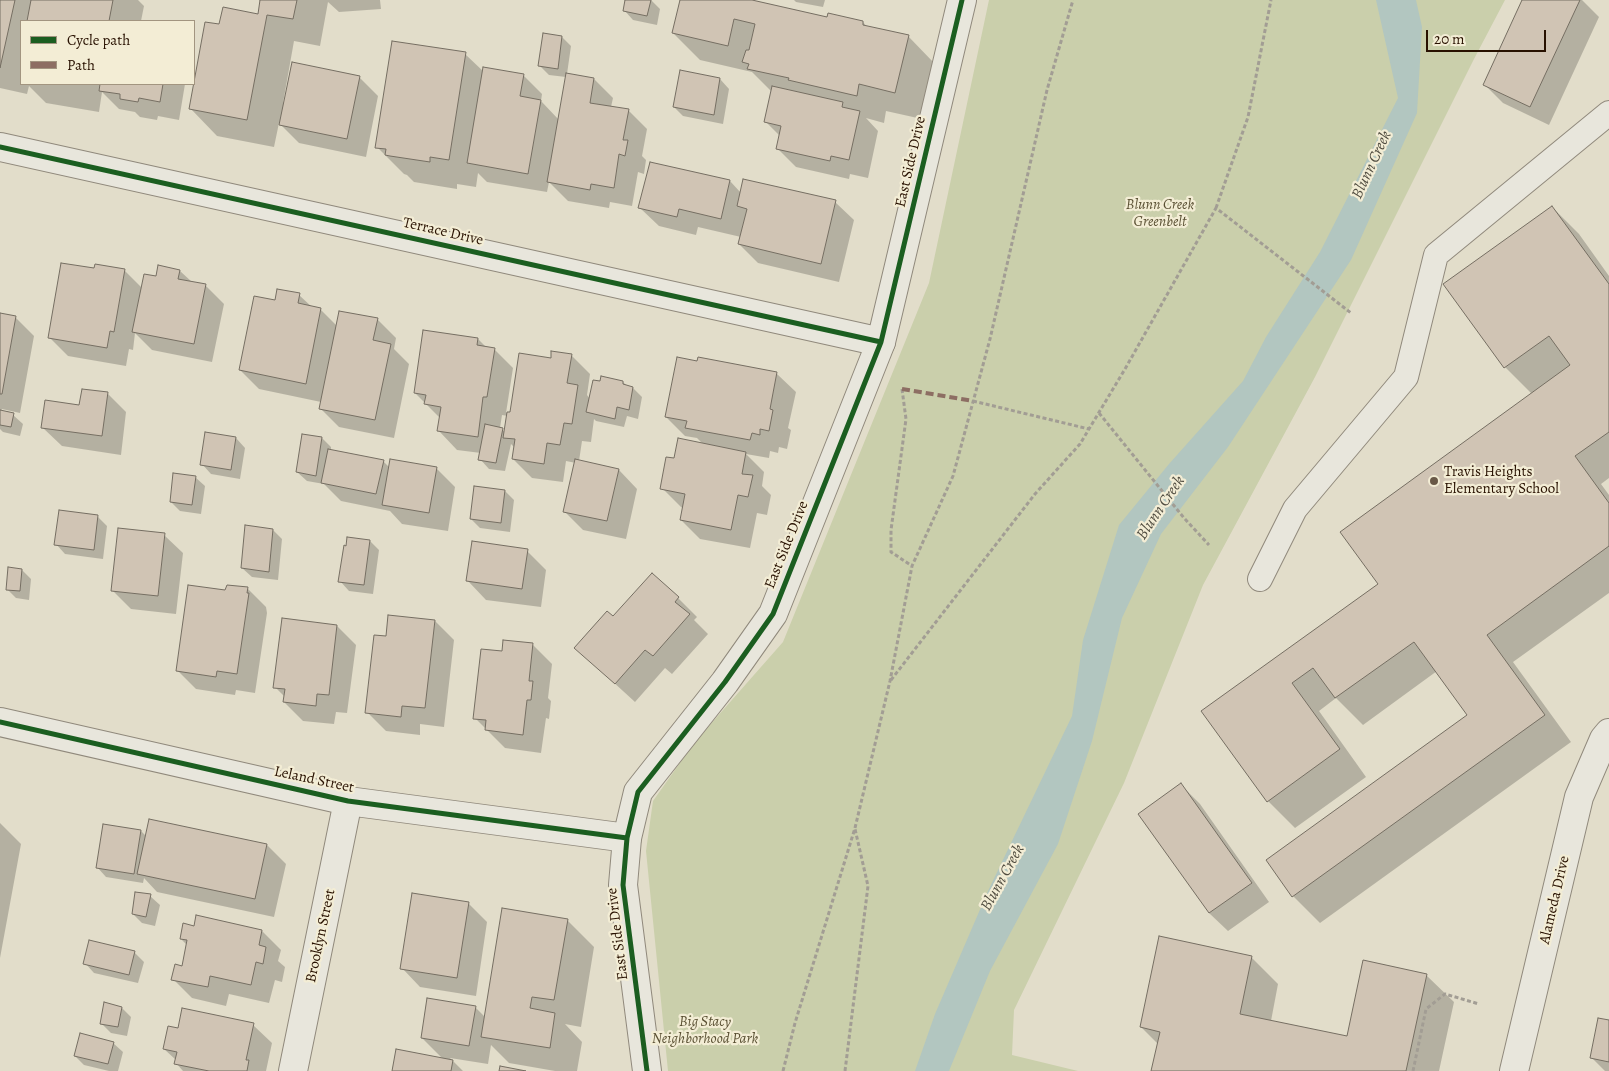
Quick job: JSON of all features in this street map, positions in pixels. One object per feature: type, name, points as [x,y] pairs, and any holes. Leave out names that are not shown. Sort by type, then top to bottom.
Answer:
[{"type":"street","name":"East Side Drive","points":[[647,1071],[624,885],[627,838],[638,792],[725,682],[773,614],[881,342],[962,0]]},
{"type":"street","name":"Terrace Drive","points":[[0,147],[881,342]]},
{"type":"street","name":"Leland Street","points":[[0,722],[348,801],[627,838]]},
{"type":"street","name":"Alameda Drive","points":[[1514,1071],[1579,797],[1604,739],[1609,733]]},
{"type":"street","name":"Brooklyn Street","points":[[293,1071],[348,801]]},
{"type":"lane","points":[[1260,579],[1294,509],[1406,377],[1436,255],[1609,113]]},
{"type":"path","points":[[783,1071],[795,1022],[855,828],[890,681],[912,566],[953,476],[990,339],[1047,90],[1073,0]]},
{"type":"path","points":[[890,681],[1035,494],[1080,444],[1125,370],[1216,208],[1248,117],[1271,0]]},
{"type":"path","points":[[1216,208],[1350,313]]},
{"type":"path","points":[[902,389],[906,419],[891,530],[891,552],[912,566]]},
{"type":"path","points":[[973,402],[1089,429]]},
{"type":"path","points":[[1100,413],[1184,518],[1209,545]]},
{"type":"path","points":[[845,1071],[868,886],[855,828]]},
{"type":"path","points":[[1413,1071],[1426,1009],[1446,994],[1479,1004]]},
{"type":"green space","name":"Blunn Creek Greenbelt","points":[[989,0],[1505,0],[1315,377],[1203,585],[1124,783],[1014,1010],[1012,1055],[1078,1071],[668,1071],[646,851],[653,801],[694,743],[783,642],[929,283]]},
{"type":"water","name":"Blunn Creek","points":[[1376,0],[1416,0],[1422,27],[1417,113],[1351,260],[1228,447],[1161,534],[1122,618],[1092,741],[1058,844],[990,971],[949,1071],[915,1071],[935,1014],[988,891],[1072,716],[1083,640],[1119,525],[1169,464],[1243,381],[1266,337],[1320,252],[1398,98]]},
{"type":"building","points":[[0,0],[15,0],[0,68]]},
{"type":"building","points":[[31,0],[113,0],[109,20],[27,20]]},
{"type":"building","points":[[260,0],[297,0],[293,19],[267,15],[247,120],[189,109],[193,85],[195,85],[205,22],[219,24],[223,7],[258,14]]},
{"type":"building","points":[[625,0],[651,0],[647,16],[623,11]]},
{"type":"building","points":[[680,0],[752,0],[827,17],[828,13],[863,21],[863,25],[909,35],[895,93],[859,84],[857,96],[747,69],[749,64],[742,62],[746,50],[749,50],[755,24],[734,19],[728,46],[672,33]]},
{"type":"building","points":[[1522,0],[1580,0],[1530,107],[1483,85]]},
{"type":"building","points":[[543,33],[562,36],[558,69],[538,66]]},
{"type":"building","points":[[392,41],[466,52],[449,160],[430,157],[430,162],[390,156],[385,155],[386,149],[375,148]]},
{"type":"building","points":[[292,62],[360,76],[347,139],[279,125]]},
{"type":"building","points":[[483,67],[524,74],[520,96],[541,100],[528,174],[467,163]]},
{"type":"building","points":[[680,70],[720,78],[714,115],[673,107]]},
{"type":"building","points":[[566,73],[594,78],[590,103],[629,109],[623,140],[628,140],[625,156],[619,154],[614,188],[591,184],[590,190],[547,182]]},
{"type":"building","points":[[100,85],[163,85],[160,102],[139,98],[138,102],[120,99],[120,94],[99,91]]},
{"type":"building","points":[[772,86],[843,102],[842,107],[860,111],[849,160],[831,156],[830,161],[776,149],[781,126],[764,122]]},
{"type":"building","points":[[650,162],[730,180],[721,219],[679,209],[677,217],[638,208]]},
{"type":"building","points":[[743,179],[836,200],[821,264],[738,244],[747,209],[737,206]]},
{"type":"building","points":[[1552,206],[1609,284],[1609,432],[1575,456],[1609,503],[1609,546],[1487,635],[1545,715],[1292,897],[1266,860],[1467,715],[1414,642],[1335,698],[1313,668],[1292,683],[1340,749],[1267,802],[1201,711],[1378,584],[1340,532],[1570,365],[1549,336],[1504,368],[1443,284]]},
{"type":"building","points":[[61,263],[94,268],[95,264],[125,269],[114,332],[110,331],[107,348],[48,338]]},
{"type":"building","points":[[158,265],[180,270],[178,279],[206,284],[194,344],[132,332],[144,274],[156,276]]},
{"type":"building","points":[[277,289],[300,293],[298,303],[321,308],[306,384],[239,370],[254,296],[275,300]]},
{"type":"building","points":[[339,311],[378,318],[373,340],[391,344],[375,420],[319,409]]},
{"type":"building","points":[[0,313],[16,316],[2,394],[0,394]]},
{"type":"building","points":[[423,330],[478,338],[477,345],[495,348],[487,397],[483,397],[478,437],[437,431],[441,407],[424,404],[426,395],[414,393]]},
{"type":"building","points":[[551,351],[572,354],[567,383],[578,385],[572,424],[564,423],[560,445],[547,443],[544,464],[512,459],[515,439],[503,438],[507,412],[510,412],[519,353],[551,358]]},
{"type":"building","points":[[677,357],[697,361],[698,357],[777,372],[770,409],[773,410],[769,431],[760,429],[760,435],[752,433],[750,440],[685,428],[687,421],[665,417]]},
{"type":"building","points":[[601,376],[623,381],[623,384],[633,387],[629,410],[617,407],[615,419],[586,412],[593,380],[600,381]]},
{"type":"building","points":[[82,389],[108,392],[102,436],[41,428],[45,400],[79,405]]},
{"type":"building","points":[[0,410],[14,413],[11,427],[0,425]]},
{"type":"building","points":[[485,424],[503,428],[496,463],[478,460]]},
{"type":"building","points":[[205,432],[236,437],[231,470],[200,465]]},
{"type":"building","points":[[302,434],[322,437],[316,476],[296,472]]},
{"type":"building","points":[[678,438],[746,452],[742,474],[753,475],[748,497],[738,495],[731,530],[680,520],[685,494],[660,489],[666,457],[674,458]]},
{"type":"building","points":[[328,449],[384,460],[376,494],[321,483]]},
{"type":"building","points":[[390,459],[437,467],[429,513],[382,505]]},
{"type":"building","points":[[575,459],[619,469],[607,521],[563,512]]},
{"type":"building","points":[[173,473],[196,476],[192,505],[170,502]]},
{"type":"building","points":[[474,486],[505,490],[501,523],[470,519]]},
{"type":"building","points":[[59,510],[98,515],[94,550],[54,545]]},
{"type":"building","points":[[245,525],[273,529],[269,572],[241,568]]},
{"type":"building","points":[[118,528],[165,533],[158,596],[111,591]]},
{"type":"building","points":[[347,537],[370,540],[364,585],[338,582]]},
{"type":"building","points":[[472,541],[528,549],[522,589],[466,581]]},
{"type":"building","points":[[8,567],[22,569],[20,591],[6,590]]},
{"type":"building","points":[[652,573],[679,597],[675,602],[690,614],[653,656],[645,650],[615,684],[574,648],[607,611],[613,616]]},
{"type":"building","points":[[188,585],[225,590],[227,585],[248,587],[247,593],[249,593],[237,674],[217,671],[216,677],[176,671]]},
{"type":"building","points":[[388,615],[435,620],[425,708],[402,706],[401,717],[365,713],[374,635],[386,636]]},
{"type":"building","points":[[282,618],[337,625],[329,695],[317,694],[316,706],[283,702],[285,689],[273,688]]},
{"type":"building","points":[[503,640],[533,643],[529,681],[533,681],[531,700],[527,700],[523,735],[485,730],[486,720],[473,719],[481,649],[502,651]]},
{"type":"building","points":[[1181,783],[1252,883],[1209,913],[1138,814]]},
{"type":"building","points":[[149,819],[267,844],[255,899],[137,874]]},
{"type":"building","points":[[103,824],[141,830],[134,874],[96,868]]},
{"type":"building","points":[[135,892],[151,894],[146,917],[132,914]]},
{"type":"building","points":[[412,893],[469,902],[457,978],[400,969]]},
{"type":"building","points":[[502,908],[568,919],[554,1000],[532,997],[530,1008],[555,1013],[550,1048],[481,1037]]},
{"type":"building","points":[[196,915],[262,930],[259,945],[266,947],[263,964],[256,962],[251,985],[210,976],[208,987],[171,980],[175,964],[182,966],[187,940],[180,939],[183,923],[194,926]]},
{"type":"building","points":[[1159,936],[1252,956],[1240,1014],[1347,1036],[1363,960],[1427,974],[1406,1071],[1151,1071],[1160,1032],[1140,1027]]},
{"type":"building","points":[[89,940],[135,951],[129,975],[83,964]]},
{"type":"building","points":[[427,998],[476,1006],[469,1046],[421,1038]]},
{"type":"building","points":[[104,1002],[122,1007],[118,1027],[100,1024]]},
{"type":"building","points":[[182,1008],[254,1023],[246,1060],[249,1060],[247,1071],[209,1071],[174,1064],[177,1052],[163,1049],[168,1026],[178,1028]]},
{"type":"building","points":[[1598,1018],[1609,1020],[1609,1062],[1590,1058]]},
{"type":"building","points":[[80,1033],[114,1042],[108,1064],[74,1056]]},
{"type":"building","points":[[396,1049],[453,1060],[451,1071],[392,1071]]},
{"type":"building","points":[[500,1066],[526,1071],[499,1071]]},
{"type":"marked path","points":[[902,389],[973,401]]},
{"type":"cycle path","points":[[647,1071],[623,885],[627,838],[638,792],[725,682],[773,614],[881,342],[962,0]]},
{"type":"cycle path","points":[[0,147],[881,342]]},
{"type":"cycle path","points":[[0,722],[348,801],[627,838]]},
{"type":"place","name":"Travis Heights Elementary School","points":[[1434,481]]},
{"type":"park label","name":"Big Stacy Neighborhood Park","points":[[705,1030]]}]
